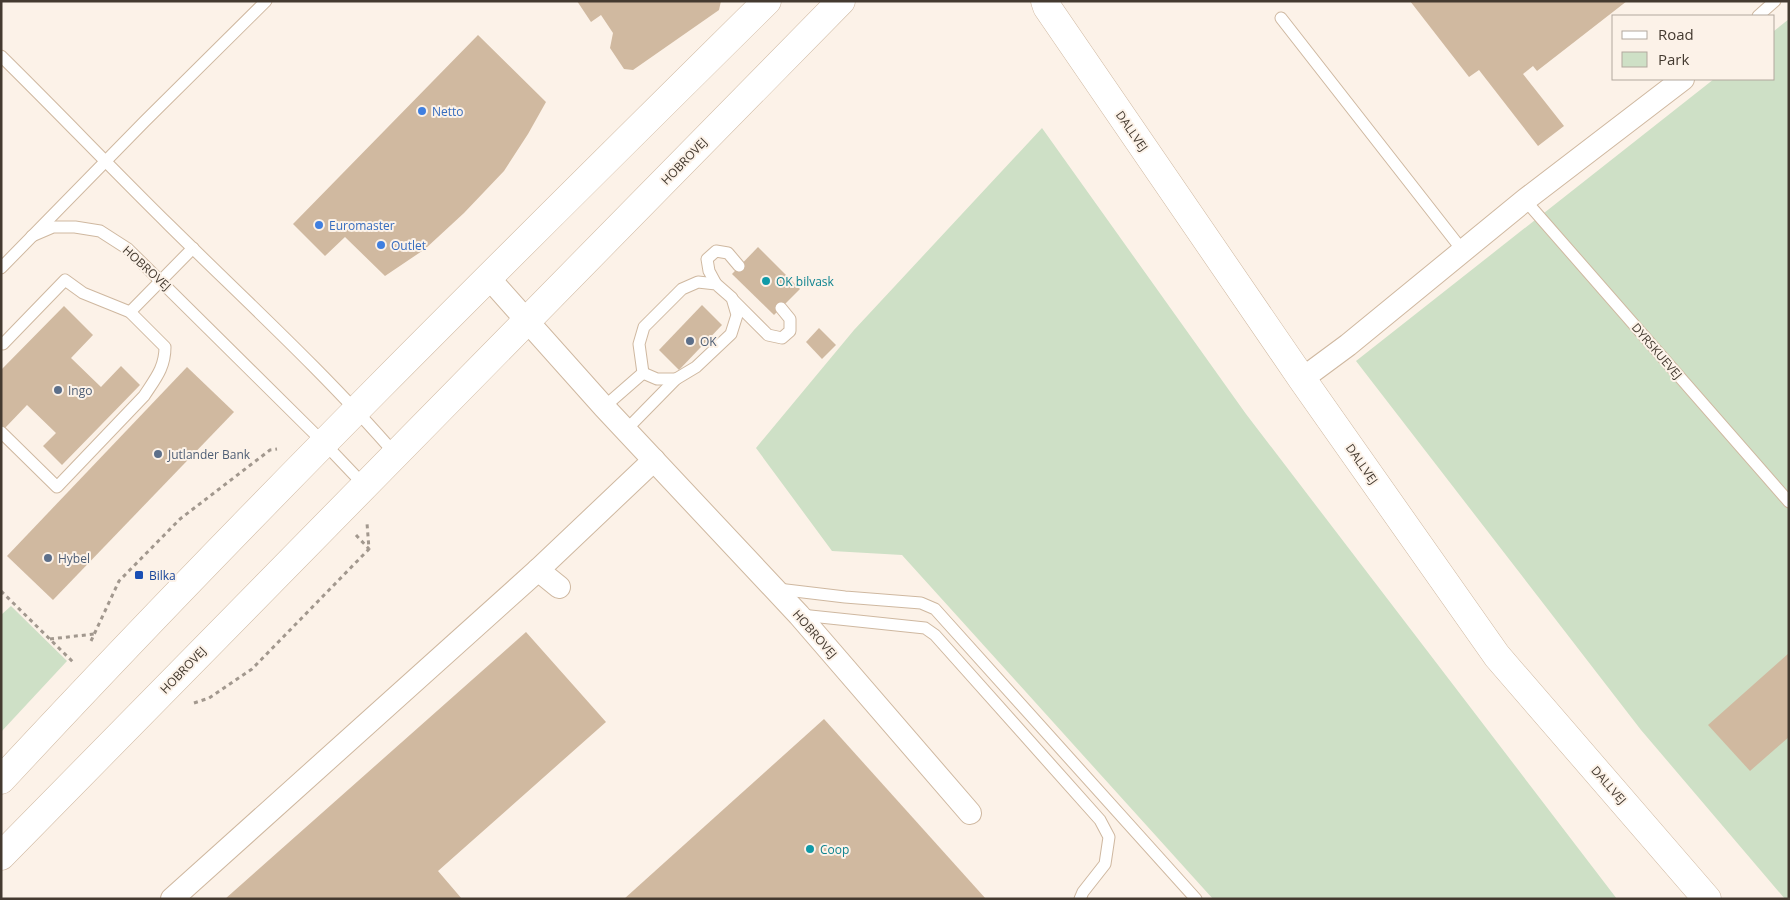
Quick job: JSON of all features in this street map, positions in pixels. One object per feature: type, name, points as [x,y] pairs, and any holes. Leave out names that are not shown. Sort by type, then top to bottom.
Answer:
[{"type":"main road","points":[[1,780],[92,682],[356,410],[767,1]]},
{"type":"main road","name":"HOBROVEJ","points":[[1,856],[841,1]]},
{"type":"main road","name":"DALLVEJ","points":[[1044,3],[1302,378],[1497,656],[1707,899]]},
{"type":"street","points":[[1302,378],[1348,346],[1525,200],[1682,80]]},
{"type":"street","name":"HOBROVEJ","points":[[488,277],[604,407],[799,615],[970,813]]},
{"type":"street","points":[[172,899],[538,570],[654,460]]},
{"type":"street","points":[[538,570],[559,587]]},
{"type":"lane","points":[[1,268],[266,1]]},
{"type":"lane","points":[[1759,15],[1775,1]]},
{"type":"lane","points":[[1282,18],[1463,251]]},
{"type":"lane","points":[[1,56],[105,162],[356,410],[396,455]]},
{"type":"lane","name":"DYRSKUEVEJ","points":[[1525,200],[1789,502]]},
{"type":"lane","name":"HOBROVEJ","points":[[32,236],[53,227],[75,227],[100,231],[128,249],[364,485]]},
{"type":"lane","points":[[130,312],[193,248]]},
{"type":"lane","points":[[739,266],[728,253],[716,251],[707,259],[709,270],[716,284],[768,335],[782,338],[790,331],[790,319],[781,308]]},
{"type":"lane","points":[[1,432],[57,487],[144,396],[165,360],[165,347],[130,312],[83,293],[65,280],[2,344]]},
{"type":"lane","points":[[643,374],[639,344],[644,327],[682,289],[698,282],[716,284]]},
{"type":"lane","points":[[626,430],[676,379],[696,367],[731,334],[737,316],[732,298]]},
{"type":"lane","points":[[643,374],[657,379],[676,379]]},
{"type":"lane","points":[[604,407],[643,374]]},
{"type":"lane","points":[[774,589],[921,603],[935,608],[1196,899]]},
{"type":"lane","points":[[799,615],[925,628],[935,635],[1100,820],[1109,837],[1105,864],[1083,892],[1080,899]]},
{"type":"path","points":[[90,642],[119,581],[180,518],[270,450],[279,449]]},
{"type":"path","points":[[191,704],[210,698],[252,669],[369,549],[364,485]]},
{"type":"path","points":[[1,591],[92,682]]},
{"type":"path","points":[[49,639],[94,634]]},
{"type":"green space","points":[[1789,19],[1789,899],[1785,899],[1641,730],[1356,361],[1713,80],[1775,80],[1775,30]]},
{"type":"green space","points":[[1042,128],[1246,414],[1617,899],[1213,899],[902,555],[832,551],[756,448],[854,330]]},
{"type":"green space","points":[[11,606],[67,661],[1,732],[1,615]]},
{"type":"building","points":[[577,1],[721,1],[719,10],[633,70],[624,69],[610,48],[613,33],[601,15],[591,22]]},
{"type":"building","points":[[1410,1],[1627,1],[1537,71],[1533,66],[1523,74],[1564,126],[1538,146],[1479,70],[1469,77]]},
{"type":"building","points":[[478,35],[546,102],[504,171],[464,213],[425,249],[385,276],[345,237],[325,256],[293,224]]},
{"type":"building","name":"OK bilvask","points":[[758,247],[800,289],[774,315],[732,274]]},
{"type":"building","points":[[702,305],[722,325],[679,370],[659,350]]},
{"type":"building","points":[[64,306],[93,335],[71,358],[101,387],[121,366],[140,385],[62,465],[43,446],[56,433],[27,405],[5,428],[1,425],[1,370]]},
{"type":"building","points":[[819,328],[836,345],[822,359],[806,342]]},
{"type":"building","points":[[187,367],[234,412],[53,600],[7,556]]},
{"type":"building","points":[[526,632],[606,722],[438,871],[462,899],[225,899]]},
{"type":"building","points":[[1789,653],[1789,737],[1750,771],[1708,725]]},
{"type":"building","name":"Coop","points":[[824,719],[986,899],[624,899],[735,799]]},
{"type":"place","name":"Netto","points":[[422,111]]},
{"type":"place","name":"Euromaster","points":[[319,225]]},
{"type":"place","name":"Outlet","points":[[381,245]]},
{"type":"place","name":"OK bilvask","points":[[766,281]]},
{"type":"place","name":"OK","points":[[690,341]]},
{"type":"place","name":"Ingo","points":[[58,390]]},
{"type":"place","name":"Jutlander Bank","points":[[158,454]]},
{"type":"place","name":"Hybel","points":[[48,558]]},
{"type":"place","name":"Bilka","points":[[139,575]]},
{"type":"place","name":"Coop","points":[[810,849]]}]
